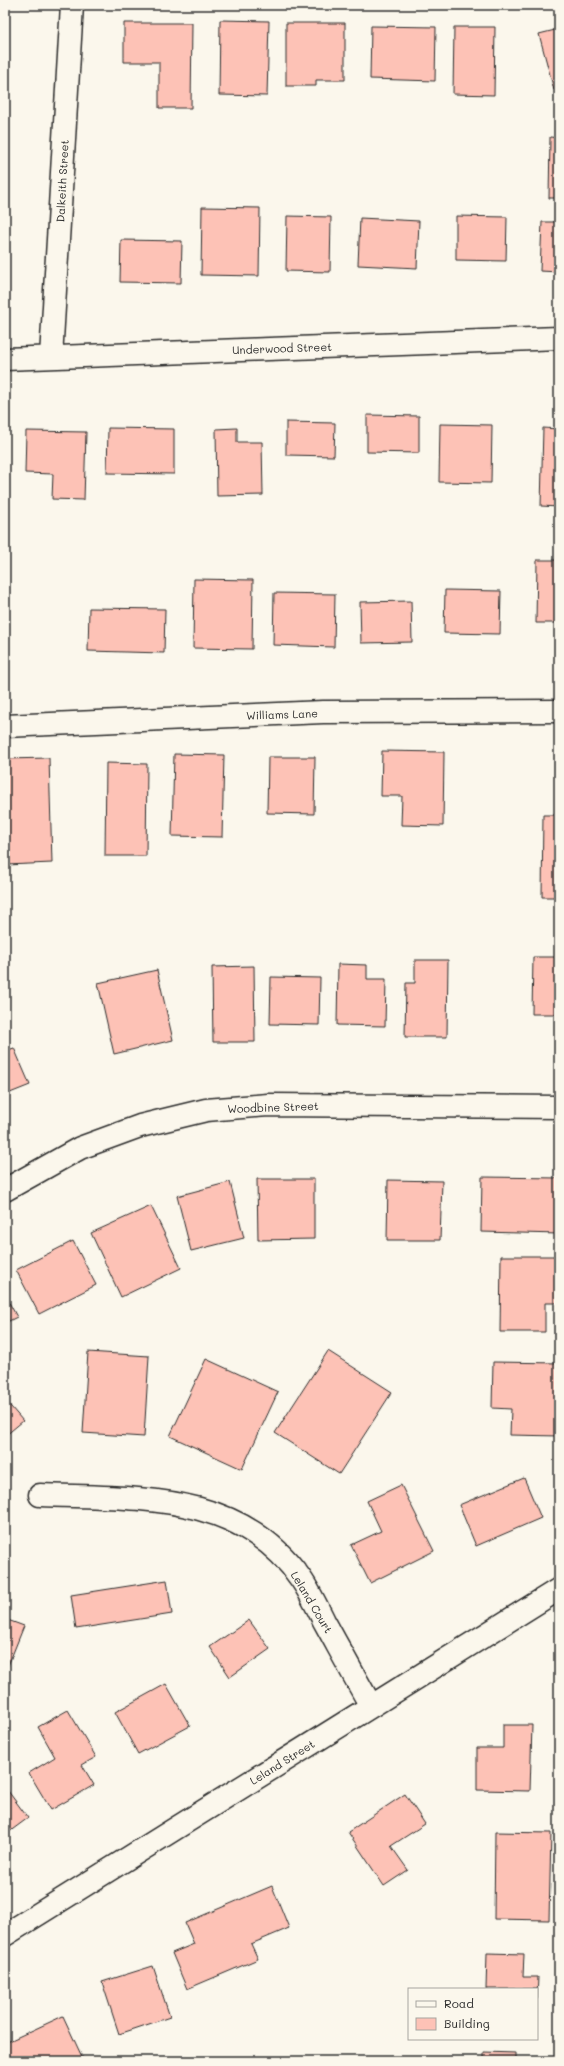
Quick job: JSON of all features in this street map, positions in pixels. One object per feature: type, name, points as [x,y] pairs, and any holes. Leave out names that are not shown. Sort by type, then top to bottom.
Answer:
[{"type":"street","name":"Dalkeith Street","points":[[51,357],[72,5]]},
{"type":"street","name":"Underwood Street","points":[[5,359],[559,338]]},
{"type":"street","name":"Williams Lane","points":[[5,726],[323,712],[559,711]]},
{"type":"street","name":"Woodbine Street","points":[[5,1190],[80,1148],[140,1126],[206,1110],[268,1105],[559,1107]]},
{"type":"street","name":"Leland Court","points":[[40,1495],[161,1500],[203,1508],[245,1526],[279,1553],[301,1579],[371,1706]]},
{"type":"street","name":"Leland Street","points":[[5,1935],[559,1589]]},
{"type":"building","points":[[220,20],[269,21],[267,96],[219,95]]},
{"type":"building","points":[[124,23],[192,23],[191,108],[159,108],[159,62],[124,62]]},
{"type":"building","points":[[286,23],[345,23],[345,80],[316,80],[316,86],[286,86]]},
{"type":"building","points":[[371,26],[436,27],[435,81],[370,79]]},
{"type":"building","points":[[454,27],[495,27],[494,95],[453,94]]},
{"type":"building","points":[[559,29],[559,89],[554,90],[539,34]]},
{"type":"building","points":[[550,137],[559,138],[559,198],[549,198]]},
{"type":"building","points":[[5,148],[8,148],[7,204],[5,204]]},
{"type":"building","points":[[202,207],[260,208],[259,276],[201,275]]},
{"type":"building","points":[[287,216],[331,217],[330,272],[286,271]]},
{"type":"building","points":[[456,216],[507,217],[506,261],[456,260]]},
{"type":"building","points":[[360,218],[419,221],[417,268],[358,265]]},
{"type":"building","points":[[542,222],[559,222],[559,272],[540,271]]},
{"type":"building","points":[[121,240],[182,241],[181,283],[120,282]]},
{"type":"building","points":[[367,415],[419,416],[419,453],[367,452]]},
{"type":"building","points":[[286,422],[335,423],[334,456],[286,455]]},
{"type":"building","points":[[440,424],[492,425],[491,483],[439,482]]},
{"type":"building","points":[[108,428],[174,429],[174,474],[107,473]]},
{"type":"building","points":[[237,428],[237,442],[262,442],[263,495],[217,496],[216,429]]},
{"type":"building","points":[[543,428],[559,429],[559,507],[541,506]]},
{"type":"building","points":[[26,431],[86,432],[84,500],[52,499],[53,474],[25,473]]},
{"type":"building","points":[[537,560],[559,560],[559,623],[536,623]]},
{"type":"building","points":[[194,579],[253,580],[252,649],[193,648]]},
{"type":"building","points":[[445,590],[501,591],[500,634],[444,633]]},
{"type":"building","points":[[274,593],[335,594],[334,647],[273,645]]},
{"type":"building","points":[[411,601],[412,642],[361,643],[360,602]]},
{"type":"building","points":[[89,608],[165,609],[164,653],[88,651]]},
{"type":"building","points":[[5,628],[8,628],[7,686],[5,686]]},
{"type":"building","points":[[382,751],[444,752],[443,826],[401,825],[402,796],[381,796]]},
{"type":"building","points":[[174,754],[224,755],[222,837],[172,836]]},
{"type":"building","points":[[268,757],[315,757],[314,814],[267,813]]},
{"type":"building","points":[[49,758],[52,863],[7,865],[5,759]]},
{"type":"building","points":[[106,763],[147,764],[146,856],[105,856]]},
{"type":"building","points":[[543,815],[559,815],[559,897],[542,897]]},
{"type":"building","points":[[533,957],[559,957],[559,1014],[532,1014]]},
{"type":"building","points":[[415,960],[448,960],[447,1037],[405,1037],[406,983],[415,983]]},
{"type":"building","points":[[338,964],[367,965],[367,979],[386,979],[385,1026],[337,1025]]},
{"type":"building","points":[[254,966],[255,1042],[213,1042],[212,967]]},
{"type":"building","points":[[157,970],[173,1040],[114,1054],[98,983]]},
{"type":"building","points":[[271,977],[320,978],[319,1025],[270,1024]]},
{"type":"building","points":[[14,1048],[30,1085],[5,1095],[5,1051]]},
{"type":"building","points":[[482,1177],[559,1178],[559,1234],[481,1232]]},
{"type":"building","points":[[257,1179],[314,1179],[314,1239],[258,1240]]},
{"type":"building","points":[[388,1180],[442,1181],[440,1240],[387,1240]]},
{"type":"building","points":[[230,1182],[244,1238],[191,1251],[177,1196]]},
{"type":"building","points":[[151,1206],[181,1268],[121,1297],[91,1233]]},
{"type":"building","points":[[73,1241],[96,1285],[39,1314],[16,1270]]},
{"type":"building","points":[[501,1256],[559,1256],[559,1303],[545,1303],[545,1332],[500,1332]]},
{"type":"building","points":[[5,1295],[17,1317],[5,1323]]},
{"type":"building","points":[[328,1351],[392,1392],[339,1474],[275,1433]]},
{"type":"building","points":[[88,1352],[149,1356],[144,1437],[83,1433]]},
{"type":"building","points":[[206,1359],[278,1392],[242,1469],[170,1436]]},
{"type":"building","points":[[493,1362],[559,1363],[559,1436],[510,1435],[511,1409],[492,1408]]},
{"type":"building","points":[[5,1400],[23,1421],[5,1436]]},
{"type":"building","points":[[524,1478],[541,1518],[476,1546],[459,1505]]},
{"type":"building","points":[[401,1485],[434,1551],[370,1583],[351,1545],[381,1531],[367,1501]]},
{"type":"building","points":[[167,1580],[172,1614],[76,1629],[71,1595]]},
{"type":"building","points":[[5,1619],[24,1626],[5,1673]]},
{"type":"building","points":[[249,1620],[270,1649],[230,1677],[210,1647]]},
{"type":"building","points":[[166,1684],[190,1726],[138,1754],[115,1712]]},
{"type":"building","points":[[68,1710],[96,1757],[82,1765],[94,1785],[51,1810],[29,1773],[55,1757],[38,1727]]},
{"type":"building","points":[[503,1725],[532,1725],[530,1791],[477,1790],[477,1748],[503,1748]]},
{"type":"building","points":[[5,1787],[28,1818],[5,1835]]},
{"type":"building","points":[[405,1794],[425,1824],[391,1846],[408,1870],[384,1886],[348,1832]]},
{"type":"building","points":[[495,1832],[551,1833],[549,1920],[494,1919]]},
{"type":"building","points":[[272,1886],[289,1928],[251,1944],[258,1959],[187,1989],[172,1953],[194,1944],[185,1923]]},
{"type":"building","points":[[487,1953],[524,1954],[523,1977],[538,1977],[538,1988],[486,1988]]},
{"type":"building","points":[[153,1966],[170,2017],[119,2034],[102,1982]]},
{"type":"building","points":[[63,2016],[83,2059],[78,2061],[5,2061],[5,2043]]},
{"type":"building","points":[[484,2052],[516,2053],[516,2061],[484,2061]]}]
